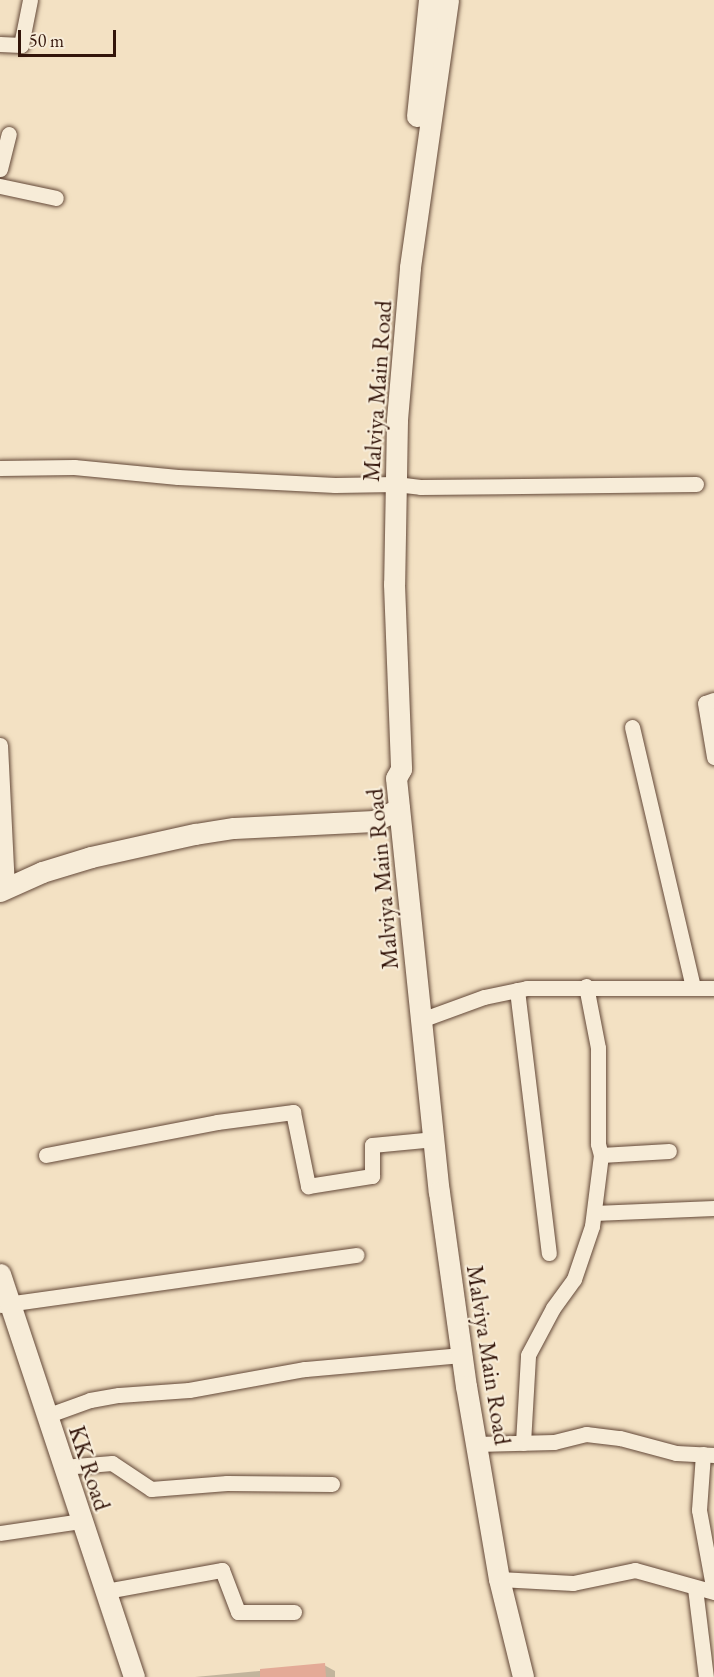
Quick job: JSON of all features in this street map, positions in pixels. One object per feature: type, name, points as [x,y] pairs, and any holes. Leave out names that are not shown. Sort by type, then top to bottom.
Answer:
[{"type":"street","points":[[0,44],[21,45],[30,0]]},
{"type":"street","points":[[405,267],[429,0]]},
{"type":"street","name":"Malviya Main Road","points":[[448,0],[390,371],[390,484],[382,578],[392,683],[390,771],[396,778],[439,1192],[462,1355],[499,1579],[523,1677]]},
{"type":"street","points":[[0,169],[9,134]]},
{"type":"street","points":[[0,186],[56,198]]},
{"type":"street","points":[[0,468],[74,467],[178,477],[420,487],[696,484]]},
{"type":"street","points":[[714,700],[705,703],[714,758]]},
{"type":"street","points":[[632,727],[693,987]]},
{"type":"street","points":[[0,745],[3,890],[42,872],[91,857],[195,834],[234,828],[374,821],[399,809]]},
{"type":"street","points":[[523,1443],[528,1355],[553,1308],[574,1279],[592,1226],[594,1213],[601,1155],[598,1144],[598,1048],[586,986]]},
{"type":"street","points":[[421,1020],[484,997],[517,990],[586,986],[714,988]]},
{"type":"street","points":[[517,990],[549,1253]]},
{"type":"street","points":[[46,1155],[217,1122],[293,1112],[308,1186],[372,1176],[372,1145],[435,1139]]},
{"type":"street","points":[[601,1155],[669,1151]]},
{"type":"street","points":[[594,1213],[714,1208]]},
{"type":"street","points":[[5,1304],[357,1255]]},
{"type":"street","name":"KK Road","points":[[0,1274],[5,1304],[46,1416],[134,1677]]},
{"type":"street","points":[[46,1416],[90,1400],[119,1395],[189,1390],[305,1369],[462,1355]]},
{"type":"street","points":[[476,1444],[554,1443],[586,1434],[620,1438],[675,1453],[708,1454],[699,1510],[714,1592],[635,1570],[573,1583],[499,1579]]},
{"type":"street","points":[[63,1467],[112,1463],[151,1489],[227,1483],[332,1484]]},
{"type":"street","points":[[0,1533],[81,1521]]},
{"type":"street","points":[[106,1591],[222,1570],[238,1612],[294,1612]]},
{"type":"street","points":[[695,1588],[706,1677]]},
{"type":"building","points":[[325,1663],[326,1677],[260,1677],[260,1669]]}]
